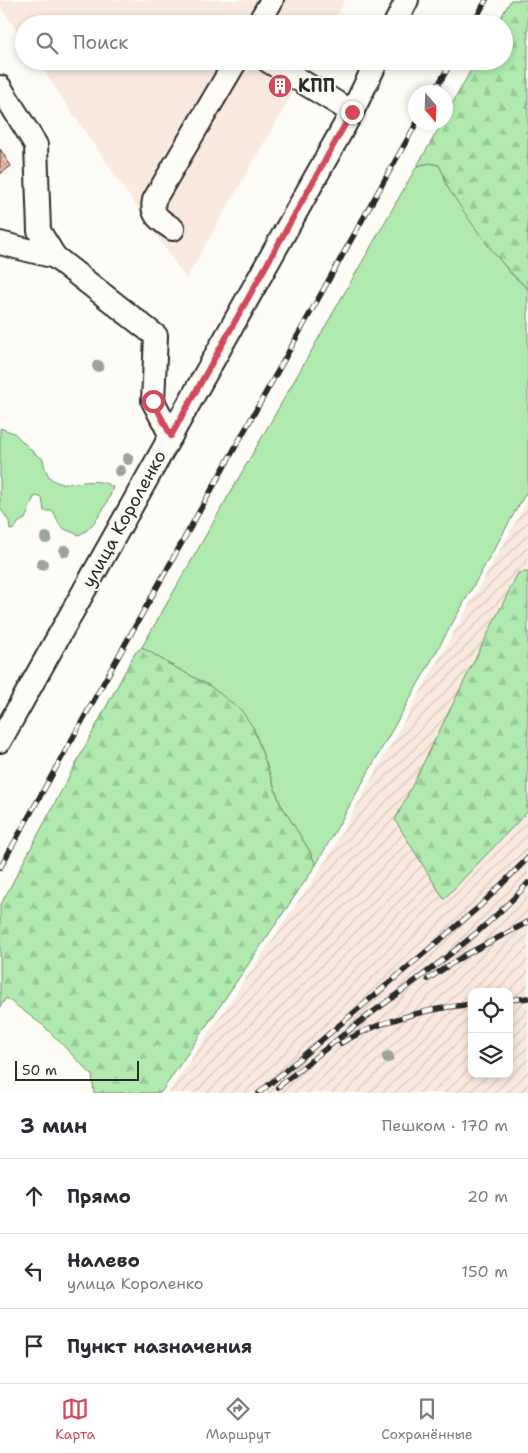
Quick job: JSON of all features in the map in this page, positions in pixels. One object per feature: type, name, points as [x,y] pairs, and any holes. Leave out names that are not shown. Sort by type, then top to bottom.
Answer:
[{"type":"street","points":[[263,15],[272,0]]},
{"type":"street","points":[[399,15],[406,0]]},
{"type":"street","points":[[173,229],[157,218],[153,212],[154,200],[231,70]]},
{"type":"street","points":[[283,70],[352,112]]},
{"type":"street","name":"улица Короленко","points":[[0,740],[352,112],[373,70]]},
{"type":"street","points":[[0,87],[36,145],[39,231],[55,257],[156,336],[153,401],[171,436]]},
{"type":"street","points":[[0,243],[55,257]]},
{"type":"shaded area","points":[[0,0],[345,0],[337,15],[15,15],[15,28],[0,6]]},
{"type":"shaded area","points":[[43,70],[306,70],[186,279]]},
{"type":"shaded area","points":[[528,500],[528,1093],[168,1093],[325,862]]},
{"type":"green space","points":[[511,0],[528,0],[528,289],[504,265],[474,226],[446,185],[439,165],[430,163],[417,166],[438,130],[453,130],[453,102],[471,70],[513,70],[513,15],[502,15]]},
{"type":"green space","points":[[430,163],[439,165],[446,185],[510,273],[528,289],[528,489],[316,865],[280,803],[253,727],[210,686],[142,647],[417,166]]},
{"type":"green space","points":[[0,428],[14,433],[34,453],[43,459],[47,473],[53,480],[71,484],[103,483],[113,487],[104,507],[89,528],[78,535],[62,528],[53,511],[44,511],[42,498],[37,496],[34,497],[25,519],[19,522],[14,529],[10,530],[9,521],[0,508]]},
{"type":"green space","points":[[528,572],[528,811],[444,899],[395,820],[518,573]]},
{"type":"green space","points":[[142,647],[210,686],[241,710],[253,727],[280,803],[316,865],[162,1091],[160,1093],[94,1093],[92,1075],[44,1026],[6,998],[0,1007],[0,906],[135,653]]},
{"type":"building","name":"КПП","points":[[277,79],[287,85],[282,92],[272,86]]},
{"type":"building","points":[[0,149],[11,166],[0,174]]},
{"type":"railway","points":[[478,15],[486,0]]},
{"type":"railway","points":[[438,85],[447,70]]},
{"type":"railway","points":[[0,868],[413,130]]},
{"type":"railway","points":[[259,1093],[480,906],[528,858]]},
{"type":"railway","points":[[278,1087],[352,1028],[456,950],[493,918],[528,883]]},
{"type":"railway","points":[[428,979],[465,955],[528,922]]},
{"type":"railway","points":[[513,1000],[528,998]]},
{"type":"railway","points":[[341,1043],[372,1028],[404,1017],[421,1012],[468,1005]]},
{"type":"place","name":"КПП","points":[[280,86]]},
{"type":"route","points":[[153,401],[171,436],[352,112]]}]
